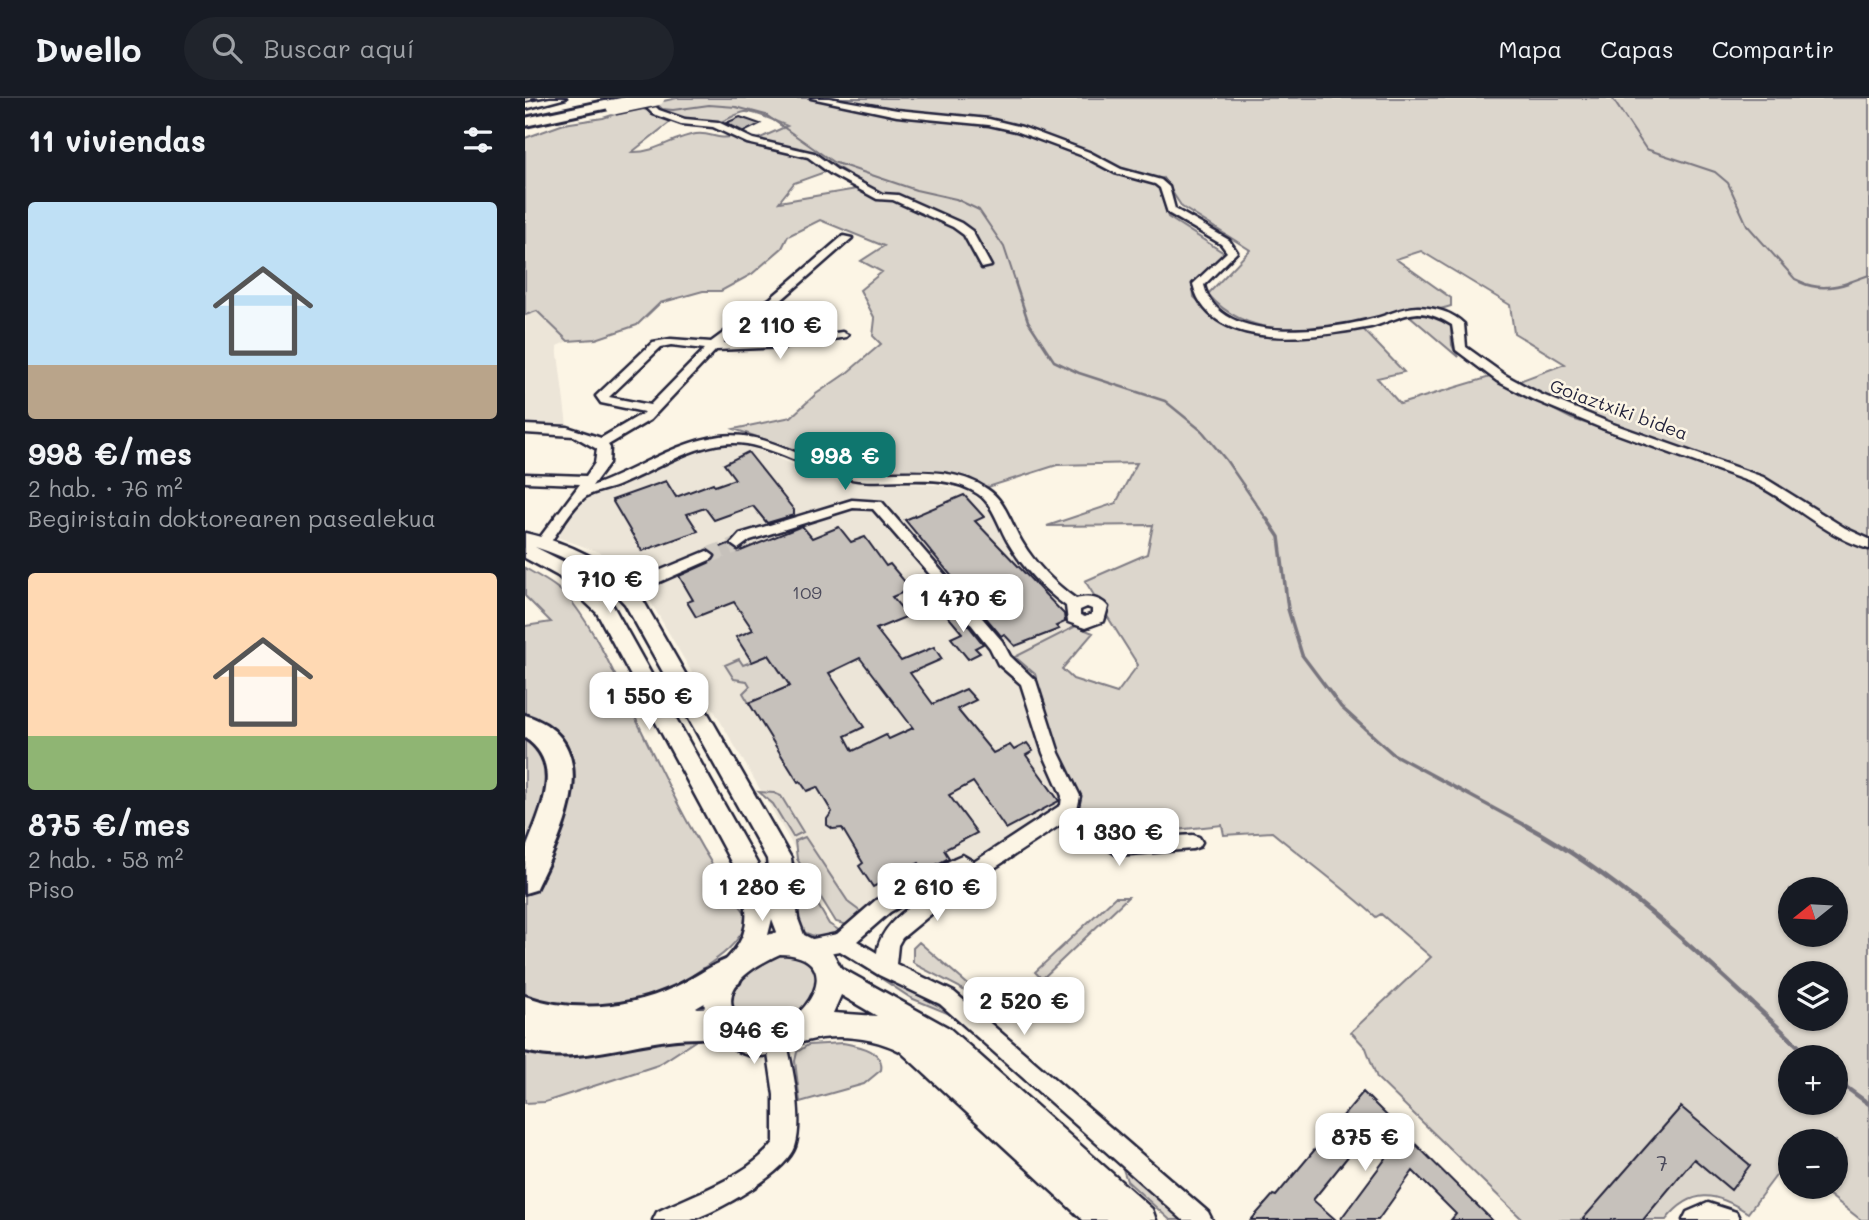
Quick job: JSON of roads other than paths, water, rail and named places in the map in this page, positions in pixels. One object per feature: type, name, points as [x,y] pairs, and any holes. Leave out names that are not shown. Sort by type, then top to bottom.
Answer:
[{"type":"highway","points":[[525,124],[640,98]]},
{"type":"highway","points":[[613,105],[657,98]]},
{"type":"highway","points":[[525,725],[539,732],[556,752],[561,783],[552,820],[525,881]]},
{"type":"highway","points":[[525,1010],[554,1021],[586,1022],[614,1017],[682,1000],[736,965]]},
{"type":"highway","points":[[525,1036],[564,1043],[659,1026],[721,1022]]},
{"type":"main road","points":[[537,550],[555,560],[561,555],[585,560],[610,577],[633,600],[779,858],[783,906],[802,945]]},
{"type":"main road","points":[[537,550],[592,595],[611,617],[750,874],[759,899],[762,921],[717,999],[721,1022],[730,1033],[743,1040],[759,1042],[844,1024],[861,1024],[887,1031],[910,1042],[1106,1220]]},
{"type":"main road","points":[[592,595],[625,591]]},
{"type":"main road","points":[[736,965],[778,943],[802,945],[824,959],[831,976],[830,990],[824,1004],[814,1018],[789,1035]]},
{"type":"main road","points":[[831,976],[844,986],[924,1027],[1141,1220]]},
{"type":"street","points":[[525,106],[562,98]]},
{"type":"street","points":[[640,98],[656,112],[684,122],[715,124],[750,141],[811,155],[834,172],[880,197],[895,197],[957,225],[968,233],[986,266]]},
{"type":"street","name":"Goiaztxiki bidea","points":[[815,98],[897,113],[989,122],[1019,129],[1086,154],[1118,171],[1158,182],[1164,187],[1171,211],[1225,242],[1232,252],[1222,266],[1210,272],[1198,284],[1202,300],[1221,317],[1244,330],[1310,333],[1372,323],[1417,310],[1442,314],[1458,324],[1460,348],[1468,356],[1531,396],[1569,413],[1655,440],[1760,481],[1830,526],[1869,544]]},
{"type":"street","points":[[600,444],[631,428],[654,410],[730,332],[775,300],[847,238]]},
{"type":"street","points":[[654,410],[605,400],[602,396],[657,344],[785,344],[842,335]]},
{"type":"street","points":[[525,429],[580,433],[604,448],[604,458],[590,480],[537,550]]},
{"type":"street","points":[[580,495],[700,446],[730,439],[751,440],[818,468],[842,474],[944,480],[971,486],[984,493],[1031,564],[1061,596],[1075,605]]},
{"type":"street","points":[[525,478],[590,480]]},
{"type":"street","points":[[741,541],[852,504],[877,505],[996,645],[1004,660],[1028,681],[1051,753],[1071,796],[1070,807],[1066,812],[973,871],[895,932],[888,944],[886,969]]},
{"type":"street","points":[[625,591],[707,556]]},
{"type":"street","points":[[1066,812],[1117,848],[1193,842]]},
{"type":"street","points":[[842,942],[883,906],[962,863],[973,871]]},
{"type":"street","points":[[802,945],[842,942],[886,969],[947,998],[1200,1220]]},
{"type":"street","points":[[665,1220],[758,1172],[773,1162],[785,1146],[787,1123],[781,1059],[789,1035]]},
{"type":"street","points":[[1695,1220],[1708,1215],[1728,1220]]},
{"type":"waterway","points":[[1612,98],[1646,149],[1715,172],[1728,183],[1747,225],[1795,279],[1804,283]]},
{"type":"waterway","points":[[657,104],[662,109],[673,110],[709,105],[736,107],[766,115],[833,162],[916,190],[956,199],[979,210],[1004,247],[1016,283]]},
{"type":"waterway","points":[[1847,283],[1869,275]]},
{"type":"waterway","points":[[1015,282],[1028,321],[1054,361],[1079,373],[1165,401],[1202,431],[1226,460],[1268,521]]},
{"type":"waterway","points":[[1800,282],[1825,287],[1851,282]]},
{"type":"waterway","points":[[1267,519],[1279,537],[1288,609],[1302,655],[1341,707],[1393,754],[1528,827]]},
{"type":"waterway","points":[[1525,825],[1565,849],[1639,902],[1797,1045]]},
{"type":"waterway","points":[[1848,1089],[1869,1104]]},
{"type":"tunnel","points":[[707,556],[738,544]]},
{"type":"railway","points":[[525,100],[537,98]]}]
